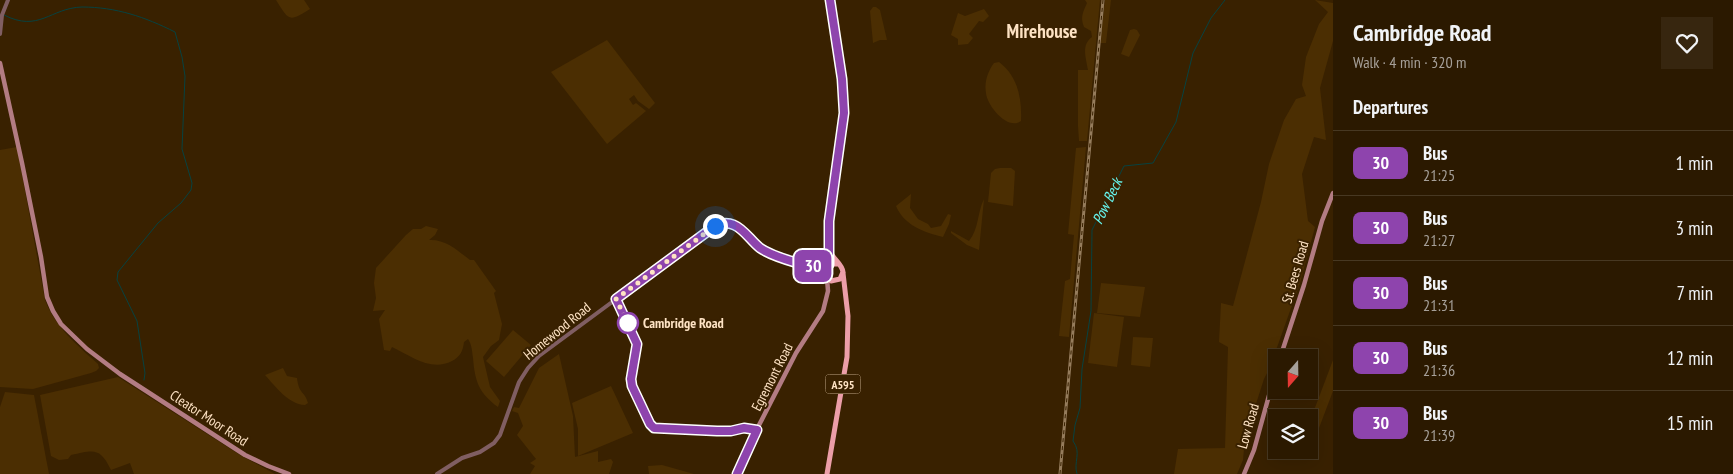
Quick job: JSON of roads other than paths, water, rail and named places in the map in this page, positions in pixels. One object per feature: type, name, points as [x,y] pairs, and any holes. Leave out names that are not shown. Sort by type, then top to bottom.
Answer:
[{"type":"highway","name":"A595","points":[[826,277],[830,248],[829,221],[844,113],[842,79],[830,0]]},
{"type":"highway","name":"A595","points":[[827,474],[849,336],[843,268],[838,264],[830,248]]},
{"type":"highway","points":[[828,266],[838,264]]},
{"type":"highway","points":[[826,277],[836,281],[843,274]]},
{"type":"highway","name":"A595","points":[[836,281],[845,293]]},
{"type":"main road","name":"Cleator Moor Road","points":[[0,63],[24,169],[47,296],[52,311],[61,324],[87,349],[120,374],[245,455],[290,474]]},
{"type":"main road","name":"St. Bees Road","points":[[1283,349],[1322,221],[1333,193]]},
{"type":"main road","points":[[826,277],[828,291]]},
{"type":"main road","points":[[828,291],[830,285],[836,281]]},
{"type":"main road","name":"Egremont Road","points":[[737,474],[796,353],[823,311],[828,291]]},
{"type":"main road","name":"Low Road","points":[[1244,474],[1254,450],[1268,399]]},
{"type":"street","points":[[0,34],[2,15],[8,0]]},
{"type":"street","name":"Homewood Road","points":[[437,474],[462,458],[480,452],[494,443],[500,435],[520,382],[528,368],[539,356],[718,225],[726,223],[735,225],[765,251],[816,268]]},
{"type":"street","points":[[816,268],[828,266]]},
{"type":"street","points":[[816,268],[826,277]]},
{"type":"waterway","name":"Pow Beck","points":[[1077,474],[1077,450],[1073,441],[1080,408],[1082,369],[1091,311],[1092,230],[1124,166],[1153,163],[1176,122],[1193,53],[1211,18],[1225,0]]},
{"type":"waterway","points":[[4,15],[16,20],[36,21],[71,8],[95,7],[130,14],[175,32],[185,76],[182,149],[192,183],[191,190],[181,203],[158,223],[118,272],[117,280],[137,321],[145,373],[144,380]]},
{"type":"railway","points":[[1060,474],[1103,0]]},
{"type":"place","name":"Cambridge Road","points":[[628,323]]},
{"type":"district","name":"Mirehouse","points":[[1042,31]]}]
